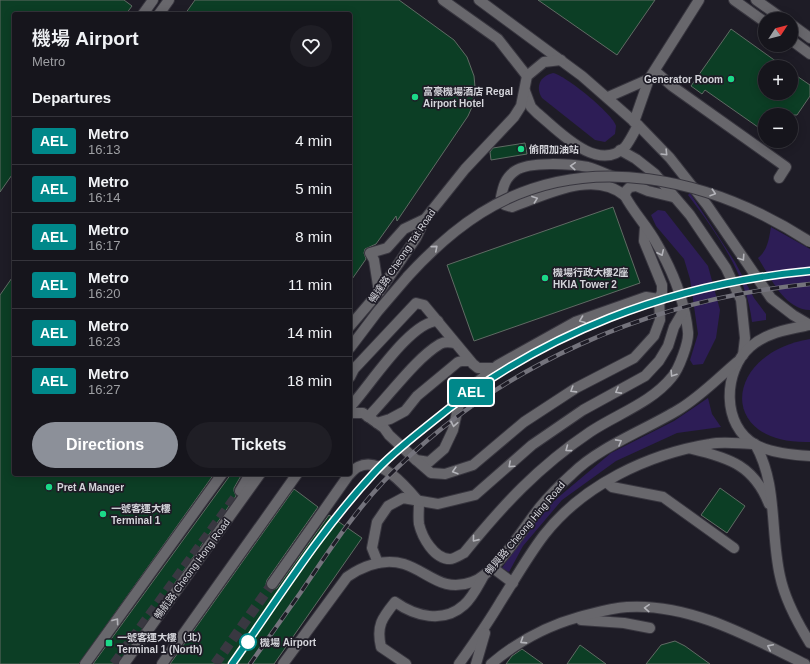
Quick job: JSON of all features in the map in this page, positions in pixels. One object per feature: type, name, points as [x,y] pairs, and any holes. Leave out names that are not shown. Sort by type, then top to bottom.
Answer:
[{"type":"street","points":[[144,12],[153,0]]},
{"type":"street","points":[[160,12],[169,0]]},
{"type":"street","points":[[443,0],[498,40],[527,76],[544,62],[561,60]]},
{"type":"street","points":[[479,0],[561,60],[608,97],[636,124],[670,158],[707,205],[771,298],[792,315],[810,325]]},
{"type":"street","points":[[525,91],[531,107],[579,147],[594,154],[603,155],[620,150],[625,146],[636,124],[652,75],[698,0]]},
{"type":"street","points":[[734,0],[758,17]]},
{"type":"street","points":[[756,0],[773,12]]},
{"type":"street","points":[[798,29],[810,38]]},
{"type":"street","points":[[798,45],[810,54]]},
{"type":"street","points":[[608,97],[652,75]]},
{"type":"street","points":[[652,75],[672,86],[786,167],[779,178]]},
{"type":"street","name":"暢達路 Cheong Tat Road","points":[[352,324],[380,292],[416,238],[425,219],[464,169],[514,118],[525,91],[527,76]]},
{"type":"street","points":[[620,150],[646,166],[655,174],[690,215],[716,252],[735,284],[741,300],[744,338],[740,358],[729,392],[730,405],[734,420],[742,431],[755,444],[762,457],[770,486],[780,576],[787,600],[797,623],[810,643]]},
{"type":"street","points":[[352,472],[358,467],[371,466],[382,468],[402,481],[419,502],[419,523],[422,536],[438,556],[450,560],[464,553],[506,502],[540,469],[590,432],[656,393],[673,376],[682,357],[688,334],[684,310],[675,283],[657,244],[625,196],[619,191],[605,185],[587,184],[559,190],[512,207],[505,205],[501,197],[503,184],[516,170],[526,166],[551,164],[588,167],[648,191],[674,197]]},
{"type":"street","points":[[352,331],[438,246],[488,209],[527,192],[572,180],[594,177],[649,179],[681,184],[713,193],[748,207],[810,242]]},
{"type":"street","points":[[625,196],[626,190],[630,187],[636,186]]},
{"type":"street","points":[[380,292],[374,260],[370,253],[387,248],[404,229],[425,219]]},
{"type":"street","points":[[352,413],[363,413],[377,422],[431,473],[445,474],[473,465],[524,422],[576,388],[634,358],[654,336],[660,320],[659,299],[662,292],[662,285],[644,241],[646,226]]},
{"type":"street","points":[[352,345],[378,311],[408,276]]},
{"type":"street","points":[[416,460],[429,462],[444,449],[453,430],[458,408],[464,393],[494,368],[530,345],[575,322],[646,297],[659,299]]},
{"type":"street","points":[[352,374],[359,364],[416,303],[424,305],[470,361],[478,368],[494,368]]},
{"type":"street","points":[[378,563],[372,548],[377,522],[388,506],[403,498],[419,502],[438,504],[475,495],[539,441],[583,410],[645,376],[660,361],[668,346],[674,327],[684,310]]},
{"type":"street","points":[[352,405],[398,348],[423,325],[430,321],[438,321]]},
{"type":"street","name":"暢興路 Cheong Hing Road","points":[[283,664],[347,577],[360,568],[378,563],[403,564],[431,579],[454,586],[463,585],[483,577],[493,568],[541,506],[574,472],[602,452],[680,408],[740,358],[750,346],[773,333],[810,325]]},
{"type":"street","points":[[368,417],[417,364],[441,344],[447,342],[455,343]]},
{"type":"street","points":[[377,422],[390,419],[405,411],[417,396],[458,362],[462,360],[470,361]]},
{"type":"street","points":[[459,664],[492,616],[530,554],[556,521],[576,503],[606,482],[648,460],[688,448],[711,444],[755,444],[769,450],[810,456]]},
{"type":"street","points":[[688,448],[717,455],[743,467],[764,492],[772,512]]},
{"type":"street","points":[[85,664],[221,476]]},
{"type":"street","points":[[240,490],[255,476]]},
{"type":"street","name":"暢航路 Cheong Hong Road","points":[[124,664],[255,476]]},
{"type":"street","points":[[162,664],[296,476]]},
{"type":"street","points":[[272,584],[348,476]]},
{"type":"street","points":[[606,482],[612,487],[663,497],[734,548]]},
{"type":"street","points":[[493,568],[513,583]]},
{"type":"street","points":[[406,664],[381,647],[378,636],[379,627],[385,615],[395,602],[416,614],[428,616],[443,615],[455,612],[465,605],[483,577]]},
{"type":"street","points":[[493,663],[530,636],[547,627],[601,611],[627,607],[661,609],[694,616],[730,628],[805,664]]},
{"type":"street","points":[[476,664],[484,634],[492,616]]},
{"type":"street","points":[[568,620],[606,621],[650,628]]},
{"type":"shaded area","points":[[553,73],[567,80],[598,104],[613,120],[616,126],[615,134],[605,142],[595,140],[542,98],[539,90],[540,82],[549,74]]},
{"type":"shaded area","points":[[690,193],[735,262],[754,298],[766,314],[766,320],[752,322],[744,288],[737,271],[719,239],[688,195]]},
{"type":"shaded area","points":[[658,210],[665,211],[708,266],[720,310],[716,338],[703,364],[693,365],[690,360],[698,334],[690,279],[684,259],[656,226],[651,215]]},
{"type":"shaded area","points":[[771,227],[810,249],[810,310],[793,304],[779,291],[758,258],[766,248]]},
{"type":"shaded area","points":[[810,339],[810,442],[779,439],[758,429],[746,414],[742,397],[747,379],[760,361],[781,348]]},
{"type":"shaded area","points":[[708,398],[712,414],[721,427],[677,433],[616,461],[562,500],[523,546],[509,572],[502,568],[530,527],[555,500],[611,453],[674,421]]},
{"type":"building","points":[[0,0],[124,0],[132,6],[128,12],[12,12],[12,175],[0,192]]},
{"type":"building","name":"富豪機場酒店 Regal Airport Hotel","points":[[195,0],[399,0],[454,40],[467,57],[474,76],[475,87],[472,107],[468,116],[397,221],[396,216],[376,244],[365,249],[364,253],[366,259],[352,279],[352,12],[186,12]]},
{"type":"building","points":[[538,0],[655,0],[617,55]]},
{"type":"building","name":"Generator Room","points":[[731,29],[758,48],[758,52],[763,52],[774,60],[758,60],[758,100],[798,100],[798,77],[810,85],[810,96],[798,114],[798,108],[758,108],[758,127],[705,90],[702,94],[691,86]]},
{"type":"building","points":[[525,143],[527,154],[491,160],[490,152],[493,148]]},
{"type":"building","name":"機場行政大樓2座 HKIA Tower 2","points":[[613,207],[640,283],[474,341],[447,265]]},
{"type":"building","name":"一號客運大樓 Terminal 1","points":[[12,278],[12,476],[213,476],[79,664],[0,664],[0,295]]},
{"type":"building","points":[[230,476],[241,476],[234,488],[236,496],[118,664],[93,664]]},
{"type":"building","points":[[720,488],[745,506],[727,533],[701,515]]},
{"type":"building","points":[[294,489],[318,507],[267,580],[266,584],[268,589],[272,590],[277,588],[329,515],[362,538],[274,664],[170,664]]},
{"type":"building","points":[[675,641],[685,646],[710,664],[646,664],[661,645]]},
{"type":"building","points":[[580,645],[606,664],[567,664]]},
{"type":"building","points":[[522,649],[543,664],[506,664],[512,656]]},
{"type":"tunnel","points":[[114,664],[240,491]]},
{"type":"tunnel","points":[[215,664],[272,584]]},
{"type":"railway","points":[[232,664],[317,542],[354,495],[381,466],[409,440],[474,390],[518,362],[563,338],[609,318],[657,301],[707,287],[810,271]]},
{"type":"railway","points":[[250,664],[340,535],[372,494],[428,440],[476,403],[526,372],[580,345],[635,322],[693,305],[751,292],[810,284]]},
{"type":"metro line","name":"AEL","points":[[232,664],[315,546],[338,515],[375,471],[450,406],[511,366],[541,349],[575,332],[640,305],[707,286],[743,279],[810,271]]},
{"type":"place","name":"Generator Room","points":[[731,79]]},
{"type":"place","name":"富豪機場酒店 Regal Airport Hotel","points":[[415,97]]},
{"type":"place","name":"偷閒加油站","points":[[521,149]]},
{"type":"place","name":"機場行政大樓2座 HKIA Tower 2","points":[[545,278]]},
{"type":"place","name":"Pret A Manger","points":[[49,487]]},
{"type":"place","name":"一號客運大樓 Terminal 1","points":[[103,514]]},
{"type":"place","name":"機場 Airport","points":[[248,642]]},
{"type":"place","name":"一號客運大樓（北） Terminal 1 (North)","points":[[109,643]]}]
